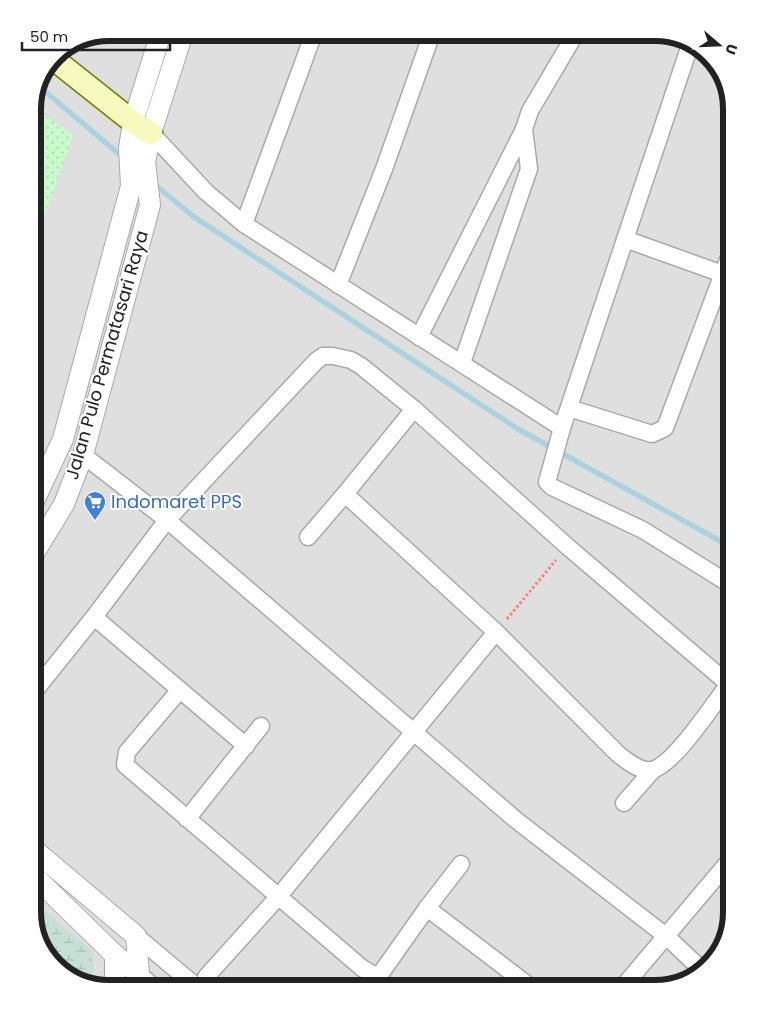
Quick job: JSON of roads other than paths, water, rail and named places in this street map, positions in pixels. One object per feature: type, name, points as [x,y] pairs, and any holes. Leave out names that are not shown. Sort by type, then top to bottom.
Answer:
[{"type":"main road","points":[[59,63],[142,127]]},
{"type":"street","points":[[142,127],[159,41]]},
{"type":"street","points":[[142,127],[179,41]]},
{"type":"street","points":[[244,224],[311,41]]},
{"type":"street","points":[[338,285],[384,169],[429,41]]},
{"type":"street","points":[[419,338],[524,129],[530,112],[571,41]]},
{"type":"street","points":[[689,50],[559,436],[547,482],[550,486],[644,530],[723,579]]},
{"type":"street","points":[[142,127],[200,187],[244,224],[419,338],[462,363],[559,436]]},
{"type":"street","name":"Jalan Pulo Permatasari Raya","points":[[41,486],[63,439],[131,186],[129,148],[142,127]]},
{"type":"street","name":"Jalan Pulo Permatasari Raya","points":[[41,542],[64,504],[83,455],[150,205],[142,127]]},
{"type":"street","points":[[462,363],[529,170],[524,129]]},
{"type":"street","points":[[625,239],[723,273]]},
{"type":"street","points":[[569,408],[652,434],[665,428],[723,287]]},
{"type":"street","points":[[41,682],[94,617],[167,520],[319,358],[333,356],[351,360],[361,366],[414,409],[568,546],[723,679]]},
{"type":"street","points":[[308,537],[414,409]]},
{"type":"street","points":[[83,455],[167,520],[415,731],[516,820],[666,936],[697,965]]},
{"type":"street","points":[[345,494],[496,632],[618,754],[641,768],[653,770]]},
{"type":"street","points":[[94,617],[246,746]]},
{"type":"street","points":[[204,980],[279,896],[496,632]]},
{"type":"street","points":[[179,691],[127,752],[126,765],[362,968],[374,975],[381,973],[426,908],[461,864]]},
{"type":"street","points":[[624,803],[653,770],[674,755],[723,694]]},
{"type":"street","points":[[187,819],[261,726]]},
{"type":"street","points":[[41,857],[160,955],[199,980]]},
{"type":"street","points":[[629,980],[723,870]]},
{"type":"street","points":[[41,884],[115,956],[134,980]]},
{"type":"street","points":[[426,908],[521,980]]},
{"type":"street","points":[[135,980],[136,936]]},
{"type":"street","points":[[114,980],[115,956]]},
{"type":"waterway","points":[[44,91],[125,159]]},
{"type":"waterway","points":[[153,183],[194,217],[518,429],[723,543]]},
{"type":"place","name":"Indomaret PPS","points":[[95,521]]}]
